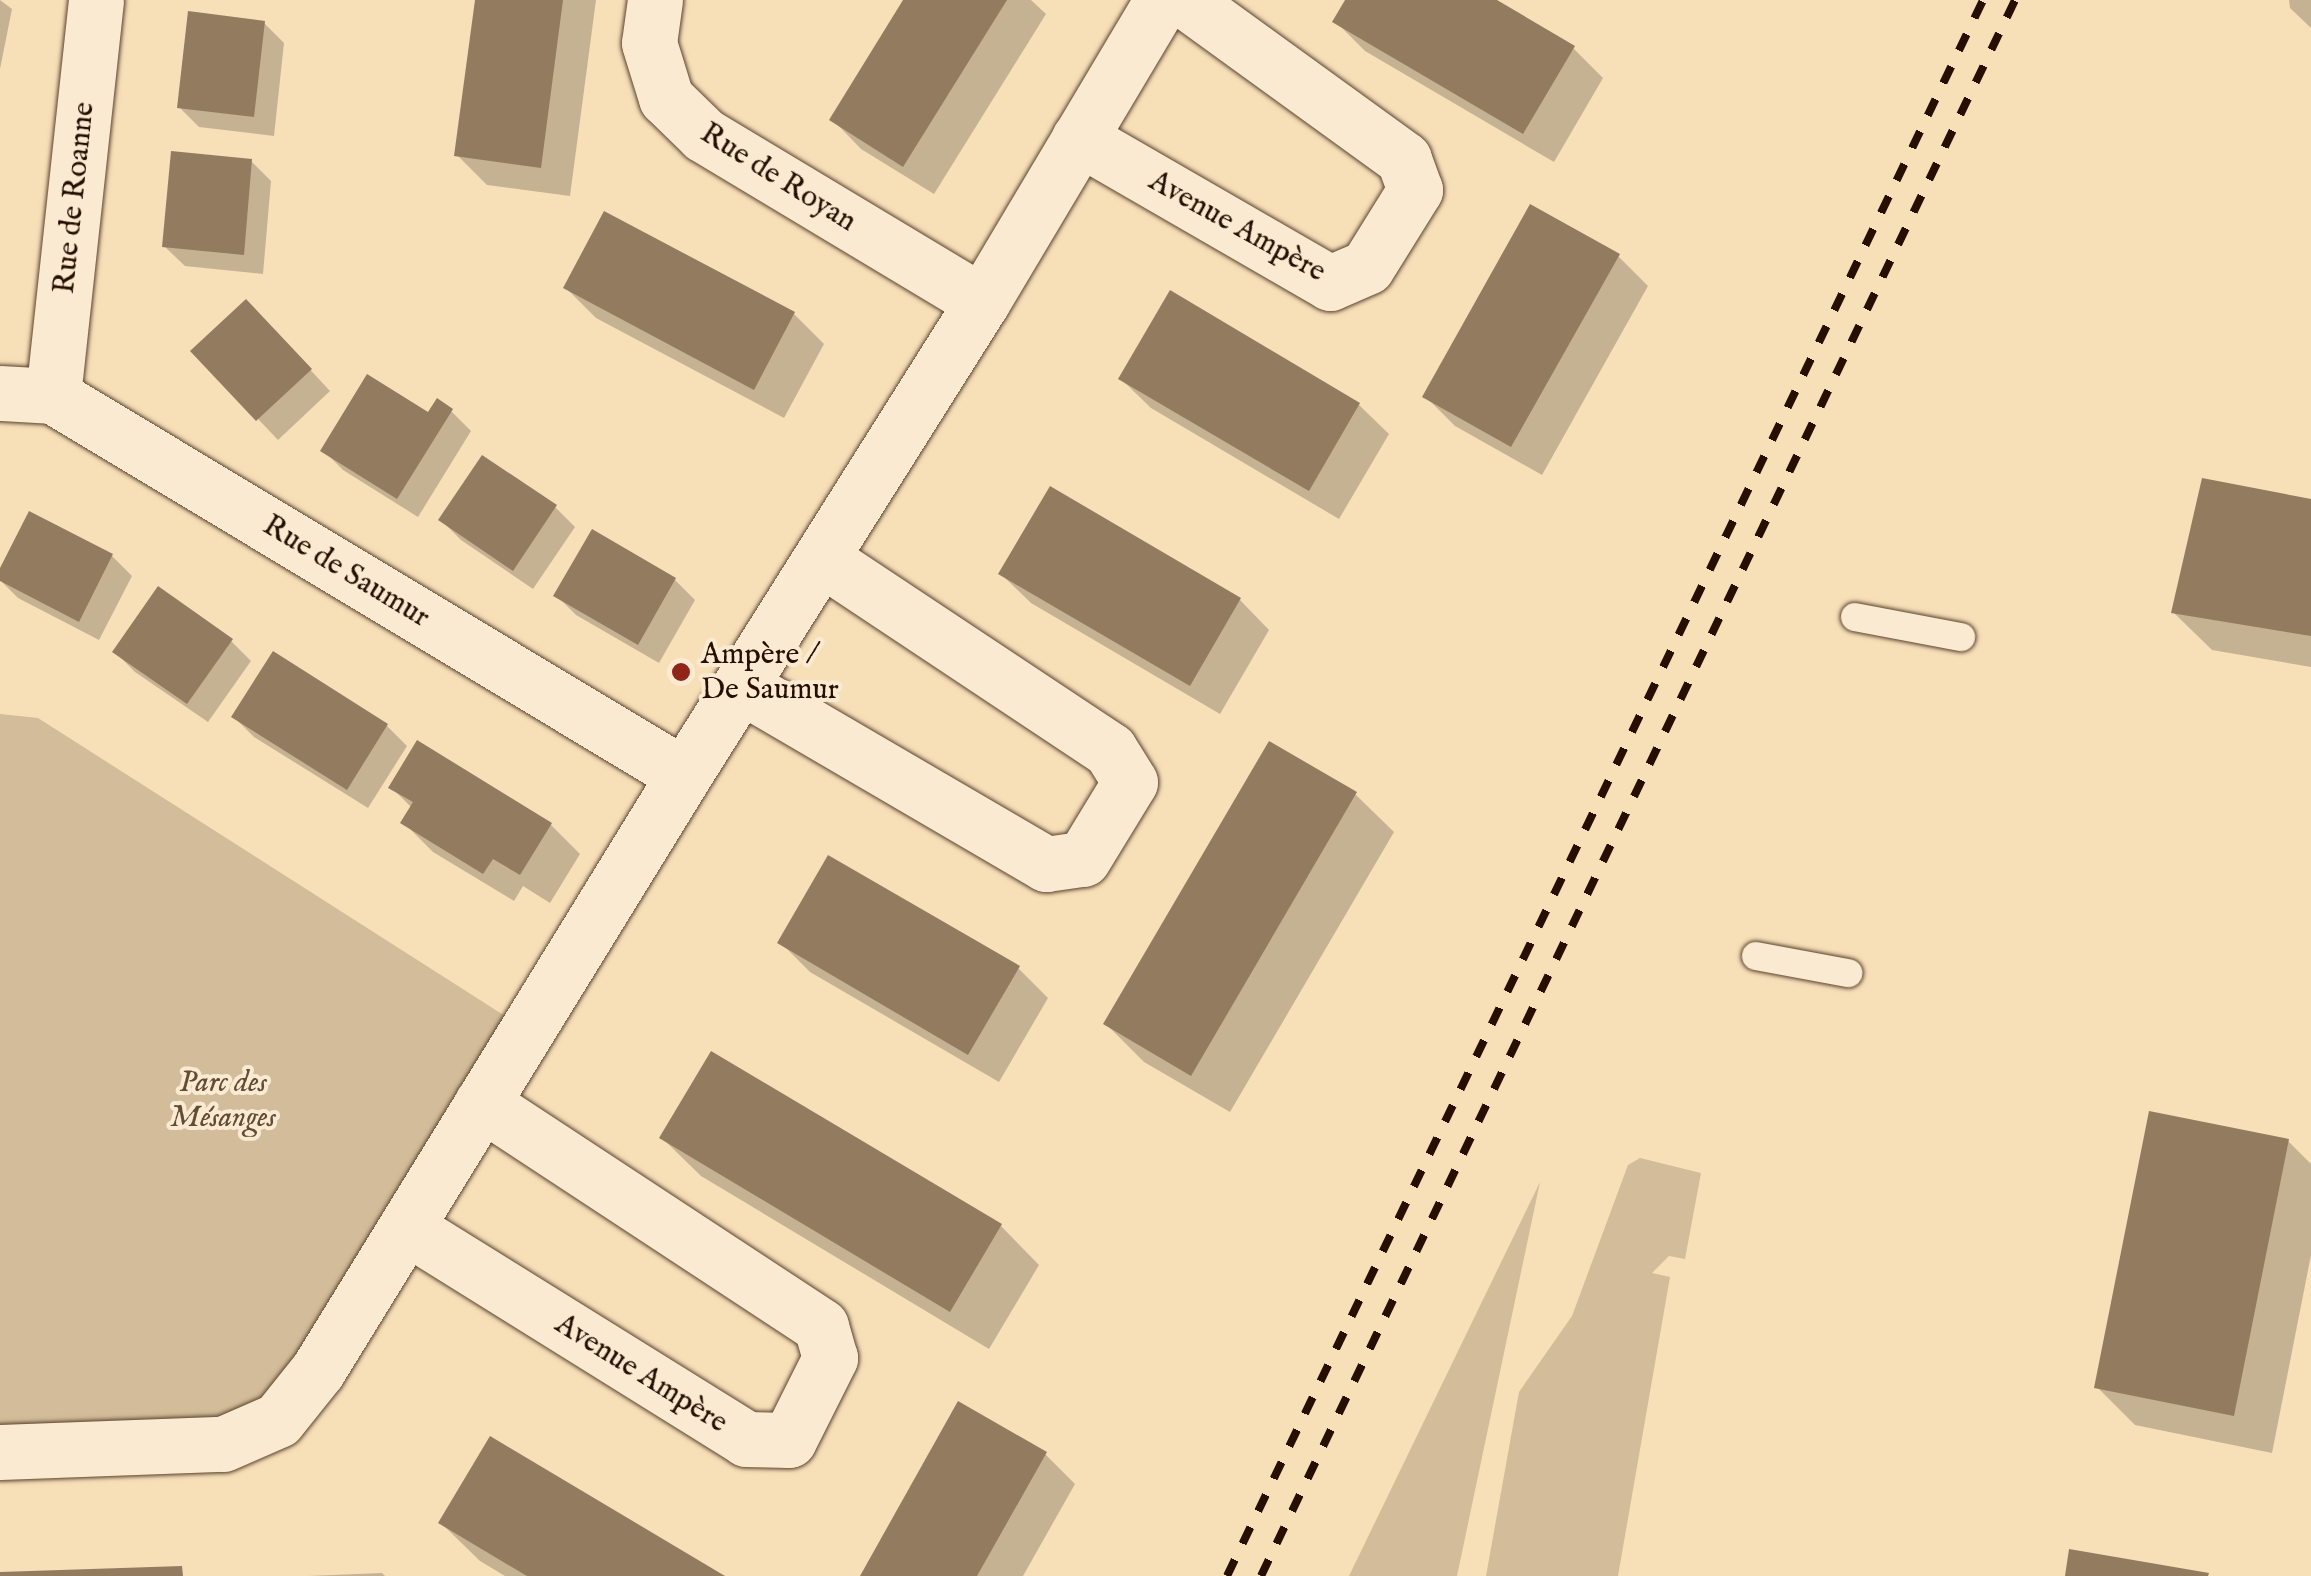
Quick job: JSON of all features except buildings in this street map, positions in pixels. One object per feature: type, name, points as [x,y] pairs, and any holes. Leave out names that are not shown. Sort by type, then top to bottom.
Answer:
[{"type":"street","name":"Rue de Roanne","points":[[26,394],[96,0]]},
{"type":"street","name":"Rue de Royan","points":[[655,0],[650,43],[666,98],[704,136],[982,302]]},
{"type":"street","points":[[0,1452],[224,1444],[278,1420],[318,1370],[684,775],[743,688],[982,302],[1162,0]]},
{"type":"street","name":"Avenue Ampère","points":[[1079,138],[1330,282],[1366,267],[1415,190],[1404,159],[1184,0]]},
{"type":"street","name":"Rue de Saumur","points":[[26,394],[684,775]]},
{"type":"street","points":[[743,688],[1046,864],[1082,859],[1130,782],[1110,750],[823,559]]},
{"type":"street","name":"Avenue Ampère","points":[[406,1228],[746,1440],[789,1440],[830,1358],[821,1326],[482,1103]]},
{"type":"lane","points":[[1856,617],[1961,637]]},
{"type":"lane","points":[[1756,956],[1848,973]]},
{"type":"green space","name":"Parc des Mésanges","points":[[0,714],[38,718],[527,1030],[278,1420],[0,1452]]},
{"type":"green space","points":[[1640,1158],[1701,1173],[1685,1259],[1669,1256],[1652,1273],[1670,1277],[1618,1576],[1486,1576],[1519,1392],[1572,1316],[1628,1165]]},
{"type":"green space","points":[[1540,1182],[1457,1576],[1349,1576]]},
{"type":"railway","points":[[1227,1576],[1983,0]]},
{"type":"railway","points":[[1261,1576],[2015,0]]},
{"type":"place","name":"Ampère / De Saumur","points":[[681,672]]}]
